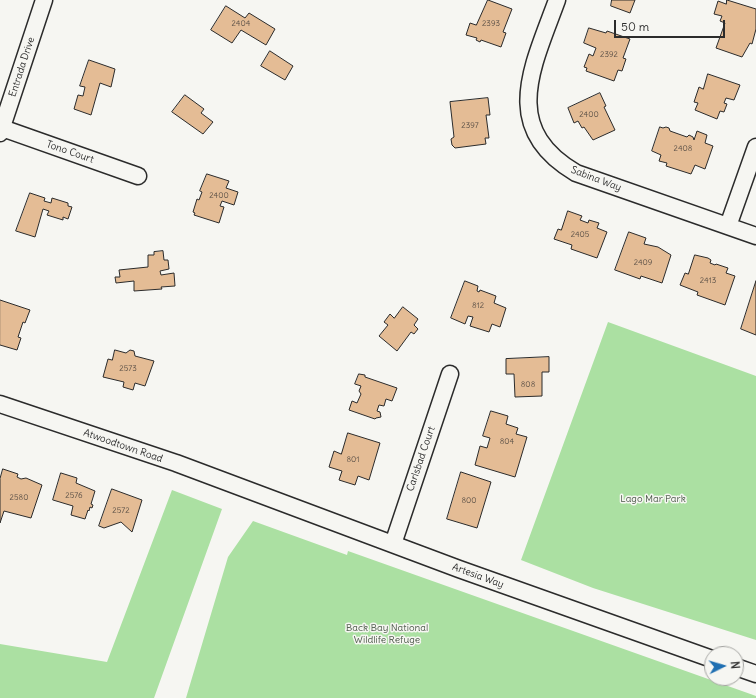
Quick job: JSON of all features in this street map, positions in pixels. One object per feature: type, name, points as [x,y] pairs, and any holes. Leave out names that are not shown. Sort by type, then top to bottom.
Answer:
[{"type":"street","name":"Entrada Drive","points":[[1,131],[44,0]]},
{"type":"street","name":"Sabina Way","points":[[557,0],[534,62],[529,84],[528,102],[531,122],[539,140],[549,154],[561,164],[576,173],[756,236]]},
{"type":"street","name":"Tono Court","points":[[1,131],[138,176]]},
{"type":"street","points":[[728,226],[756,147]]},
{"type":"street","name":"Carlsbad Court","points":[[393,544],[450,374]]},
{"type":"street","name":"Atwoodtown Road","points":[[0,404],[176,463],[245,490]]},
{"type":"street","name":"Artesia Way","points":[[245,490],[570,610],[704,656]]},
{"type":"street","points":[[744,670],[756,674]]},
{"type":"green space","name":"Lago Mar Park","points":[[608,322],[756,376],[756,640],[593,588],[521,560]]},
{"type":"green space","points":[[172,490],[222,509],[154,698],[0,698],[0,644],[107,662]]},
{"type":"green space","name":"Back Bay National Wildlife Refuge","points":[[253,521],[347,555],[348,551],[704,678],[704,686],[728,686],[756,696],[756,698],[186,698],[228,557]]},
{"type":"building","points":[[488,0],[512,9],[503,32],[506,33],[501,47],[481,40],[480,42],[476,40],[477,38],[466,35],[470,23],[476,25]]},
{"type":"building","points":[[612,0],[635,0],[630,13],[611,6]]},
{"type":"building","points":[[727,0],[756,9],[756,29],[752,44],[750,43],[742,57],[716,48],[725,23],[720,21],[722,16],[714,14],[718,1],[726,4]]},
{"type":"building","points":[[226,6],[245,18],[249,13],[275,29],[266,45],[241,30],[232,43],[211,30]]},
{"type":"building","points":[[589,28],[606,33],[607,31],[630,39],[623,58],[626,59],[622,71],[618,70],[614,81],[586,71],[587,68],[584,67],[589,54],[593,56],[596,48],[584,43]]},
{"type":"building","points":[[270,51],[293,66],[285,80],[261,66]]},
{"type":"building","points":[[89,60],[115,69],[111,87],[100,83],[91,115],[74,109],[78,95],[83,96],[85,87],[80,86]]},
{"type":"building","points":[[708,74],[740,85],[734,100],[726,98],[724,103],[727,104],[724,112],[720,111],[717,119],[695,110],[698,103],[694,102],[699,87],[703,89]]},
{"type":"building","points":[[600,93],[606,106],[604,107],[615,130],[593,140],[578,121],[574,123],[568,108]]},
{"type":"building","points":[[185,95],[204,109],[201,113],[213,122],[203,134],[172,112]]},
{"type":"building","points":[[488,98],[490,115],[486,115],[489,138],[485,138],[486,144],[455,148],[452,145],[451,139],[454,137],[450,102]]},
{"type":"building","points":[[660,127],[669,128],[670,131],[687,137],[689,135],[693,137],[694,140],[697,131],[707,135],[705,143],[713,146],[705,169],[695,165],[691,174],[666,166],[667,163],[659,161],[661,155],[652,151]]},
{"type":"building","points":[[207,174],[229,181],[226,188],[238,192],[234,205],[222,201],[220,206],[224,207],[219,223],[194,215],[195,213],[193,212],[197,199],[199,200],[202,192],[200,191]]},
{"type":"building","points":[[30,193],[45,198],[44,201],[51,203],[52,198],[68,203],[68,206],[72,207],[68,219],[63,217],[63,220],[47,215],[49,211],[43,209],[35,237],[16,231]]},
{"type":"building","points":[[568,211],[582,216],[580,220],[588,223],[589,220],[599,223],[597,228],[607,232],[597,258],[571,249],[572,245],[554,239],[558,229],[561,230]]},
{"type":"building","points":[[629,232],[646,238],[644,244],[658,247],[671,255],[662,283],[641,276],[640,279],[615,270]]},
{"type":"building","points":[[163,251],[164,260],[168,260],[169,269],[160,271],[161,275],[174,273],[175,286],[161,287],[162,289],[134,291],[134,281],[116,283],[115,277],[120,277],[119,270],[148,267],[148,255],[154,255],[154,252]]},
{"type":"building","points":[[695,255],[708,258],[711,260],[710,263],[715,265],[728,268],[726,273],[735,276],[725,305],[697,295],[698,292],[680,285],[685,273],[688,274]]},
{"type":"building","points":[[465,281],[478,286],[477,291],[479,292],[480,290],[496,296],[494,303],[506,308],[500,327],[492,324],[489,332],[470,326],[473,317],[468,316],[465,324],[451,318]]},
{"type":"building","points":[[756,281],[756,335],[741,329]]},
{"type":"building","points":[[0,300],[30,310],[25,323],[23,322],[18,337],[21,338],[17,350],[0,345]]},
{"type":"building","points":[[403,307],[418,319],[414,325],[418,329],[414,334],[411,332],[397,351],[379,336],[388,325],[384,322],[390,314],[394,318]]},
{"type":"building","points":[[115,350],[126,353],[130,350],[134,351],[135,356],[154,361],[145,386],[135,383],[133,390],[123,387],[124,382],[103,377],[108,359],[112,360]]},
{"type":"building","points":[[549,357],[549,372],[542,372],[542,396],[515,397],[514,374],[506,374],[506,359]]},
{"type":"building","points":[[359,374],[397,388],[392,401],[386,399],[384,406],[379,405],[377,411],[380,412],[381,417],[375,419],[349,410],[352,401],[357,403],[361,394],[359,391],[361,386],[355,384]]},
{"type":"building","points":[[491,411],[508,416],[506,424],[518,428],[516,434],[527,437],[515,477],[475,465],[480,446],[487,448],[490,438],[483,436]]},
{"type":"building","points":[[348,433],[380,443],[369,480],[358,476],[355,485],[339,480],[342,471],[329,467],[334,451],[341,454]]},
{"type":"building","points":[[3,469],[18,474],[17,477],[21,479],[26,478],[42,485],[31,518],[4,511],[0,523],[0,479]]},
{"type":"building","points":[[461,472],[491,482],[477,528],[447,519]]},
{"type":"building","points":[[61,473],[77,478],[76,483],[95,491],[91,504],[93,505],[92,508],[90,507],[89,511],[88,510],[85,519],[71,515],[73,506],[53,500]]},
{"type":"building","points":[[112,489],[142,500],[132,532],[121,522],[104,528],[99,526]]}]
